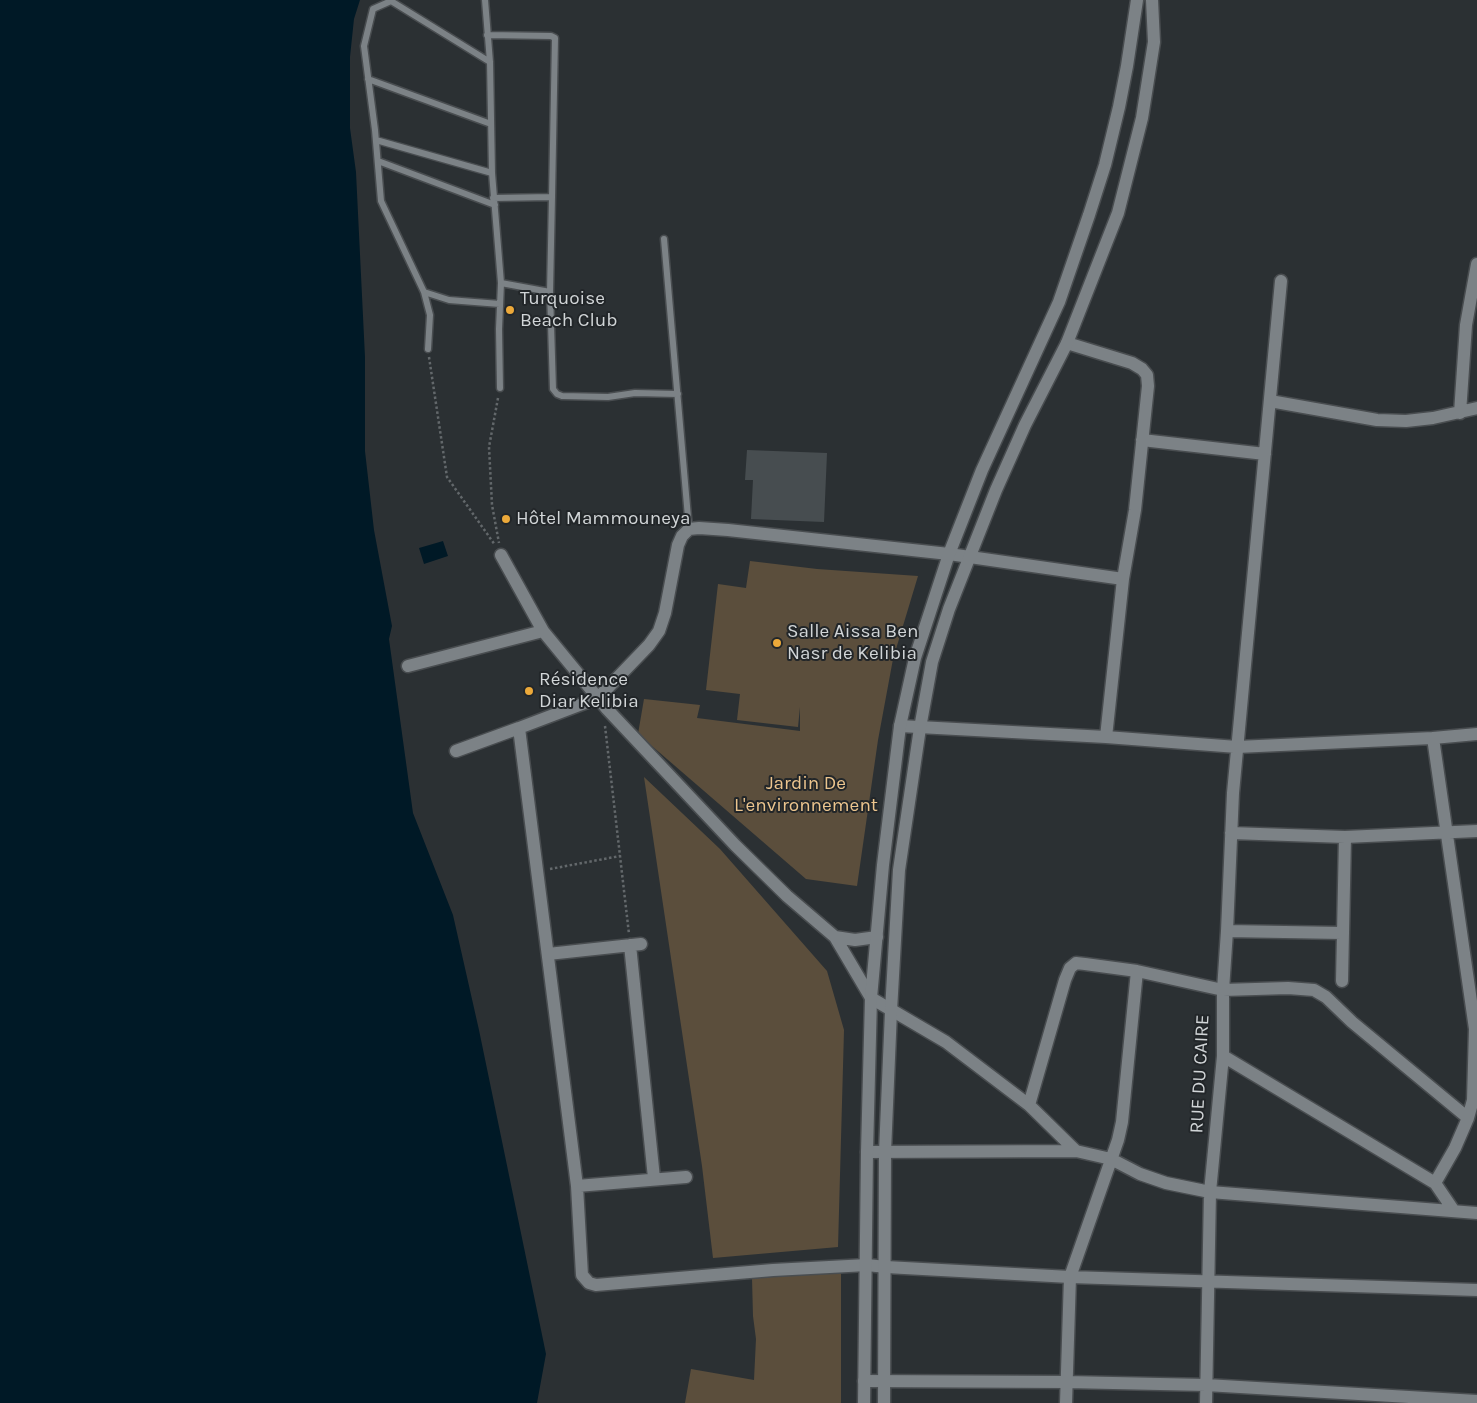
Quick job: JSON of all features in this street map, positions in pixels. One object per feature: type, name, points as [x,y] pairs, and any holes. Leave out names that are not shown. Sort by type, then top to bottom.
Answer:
[{"type":"street","points":[[864,1403],[871,998],[882,865],[900,726],[914,658],[948,554],[982,470],[1059,302],[1073,266],[1105,165],[1127,66],[1137,0]]},
{"type":"street","points":[[884,1403],[885,1152],[899,870],[920,728],[932,662],[949,609],[996,490],[1025,425],[1067,343],[1118,213],[1142,118],[1154,42],[1152,0]]},
{"type":"street","points":[[1460,413],[1466,325],[1477,264]]},
{"type":"street","name":"RUE DU CAIRE","points":[[1206,1403],[1210,1192],[1223,1056],[1223,990],[1231,833],[1237,747],[1281,281]]},
{"type":"street","points":[[1067,343],[1132,363],[1142,369],[1147,375],[1148,386],[1135,510],[1123,579],[1106,737]]},
{"type":"street","points":[[1270,401],[1377,420],[1406,421],[1460,413],[1477,408]]},
{"type":"street","points":[[1142,440],[1265,454]]},
{"type":"street","points":[[456,751],[598,698],[649,645],[659,631],[665,613],[678,545],[682,536],[689,530],[699,528],[728,530],[948,554],[1123,579]]},
{"type":"street","points":[[501,555],[543,631],[607,709],[735,845],[788,896],[835,937],[871,998],[946,1042],[1028,1105],[1076,1151]]},
{"type":"street","points":[[408,666],[543,631]]},
{"type":"street","points":[[900,726],[1106,737],[1237,747],[1433,738],[1477,734]]},
{"type":"street","points":[[519,728],[577,1186],[582,1274],[590,1283],[596,1285],[617,1284],[716,1274],[867,1265],[886,1268],[1070,1277],[1477,1290]]},
{"type":"street","points":[[1433,738],[1476,1029],[1473,1100],[1456,1148],[1435,1183]]},
{"type":"street","points":[[1231,833],[1345,837],[1477,831]]},
{"type":"street","points":[[1342,981],[1345,837]]},
{"type":"street","points":[[1227,931],[1342,934]]},
{"type":"street","points":[[835,937],[855,940],[877,937]]},
{"type":"street","points":[[548,954],[636,944],[654,1178]]},
{"type":"street","points":[[1028,1105],[1065,980],[1070,968],[1076,964],[1086,964],[1137,971],[1223,990],[1288,988],[1314,990],[1326,997],[1352,1022],[1468,1118]]},
{"type":"street","points":[[1066,1403],[1070,1277],[1122,1122],[1137,971]]},
{"type":"street","points":[[1223,1056],[1435,1183],[1454,1211]]},
{"type":"street","points":[[867,1152],[1076,1151],[1111,1159],[1140,1174],[1166,1183],[1210,1192],[1477,1213]]},
{"type":"street","points":[[577,1186],[654,1178],[686,1177]]},
{"type":"street","points":[[864,1381],[1206,1385],[1477,1401]]},
{"type":"lane","points":[[485,0],[490,62],[492,173],[501,283],[500,388]]},
{"type":"lane","points":[[428,349],[430,315],[424,292],[381,202],[376,140],[364,46],[373,9],[391,1],[490,62]]},
{"type":"lane","points":[[487,35],[550,36],[555,38],[550,292],[553,389],[562,396],[608,397],[636,393],[678,394]]},
{"type":"lane","points":[[368,79],[491,124]]},
{"type":"lane","points":[[376,140],[492,173]]},
{"type":"lane","points":[[378,161],[494,201],[552,197]]},
{"type":"lane","points":[[664,239],[689,530]]},
{"type":"lane","points":[[501,283],[550,292]]},
{"type":"lane","points":[[424,292],[448,300],[500,304]]},
{"type":"path","points":[[428,349],[447,477],[501,555]]},
{"type":"path","points":[[500,388],[489,447],[492,505],[501,555]]},
{"type":"path","points":[[607,709],[605,730],[620,856],[636,944]]},
{"type":"path","points":[[537,872],[620,856]]},
{"type":"green space","name":"Jardin De L'environnement","points":[[750,561],[817,569],[918,576],[893,659],[878,740],[857,886],[806,879],[638,734],[644,699],[700,705],[697,718],[800,731],[800,707],[798,727],[737,720],[740,694],[706,690],[718,584],[746,588]]},
{"type":"green space","points":[[644,777],[720,849],[827,971],[844,1030],[838,1247],[713,1258],[702,1166]]},
{"type":"green space","points":[[841,1271],[841,1403],[685,1403],[691,1369],[754,1380],[756,1339],[752,1278]]},
{"type":"water","points":[[0,0],[360,0],[354,19],[350,57],[350,128],[356,172],[365,357],[365,451],[374,530],[392,626],[389,639],[413,813],[453,915],[479,1030],[546,1354],[537,1403],[0,1403]]},
{"type":"water","points":[[443,541],[448,556],[424,564],[419,548]]},
{"type":"building","points":[[747,450],[827,453],[824,522],[751,519],[753,480],[745,480]]},
{"type":"place","name":"Turquoise Beach Club","points":[[510,310]]},
{"type":"place","name":"Hôtel Mammouneya","points":[[506,519]]},
{"type":"place","name":"Salle Aissa Ben Nasr de Kelibia","points":[[777,643]]},
{"type":"place","name":"Résidence Diar Kelibia","points":[[529,691]]}]
